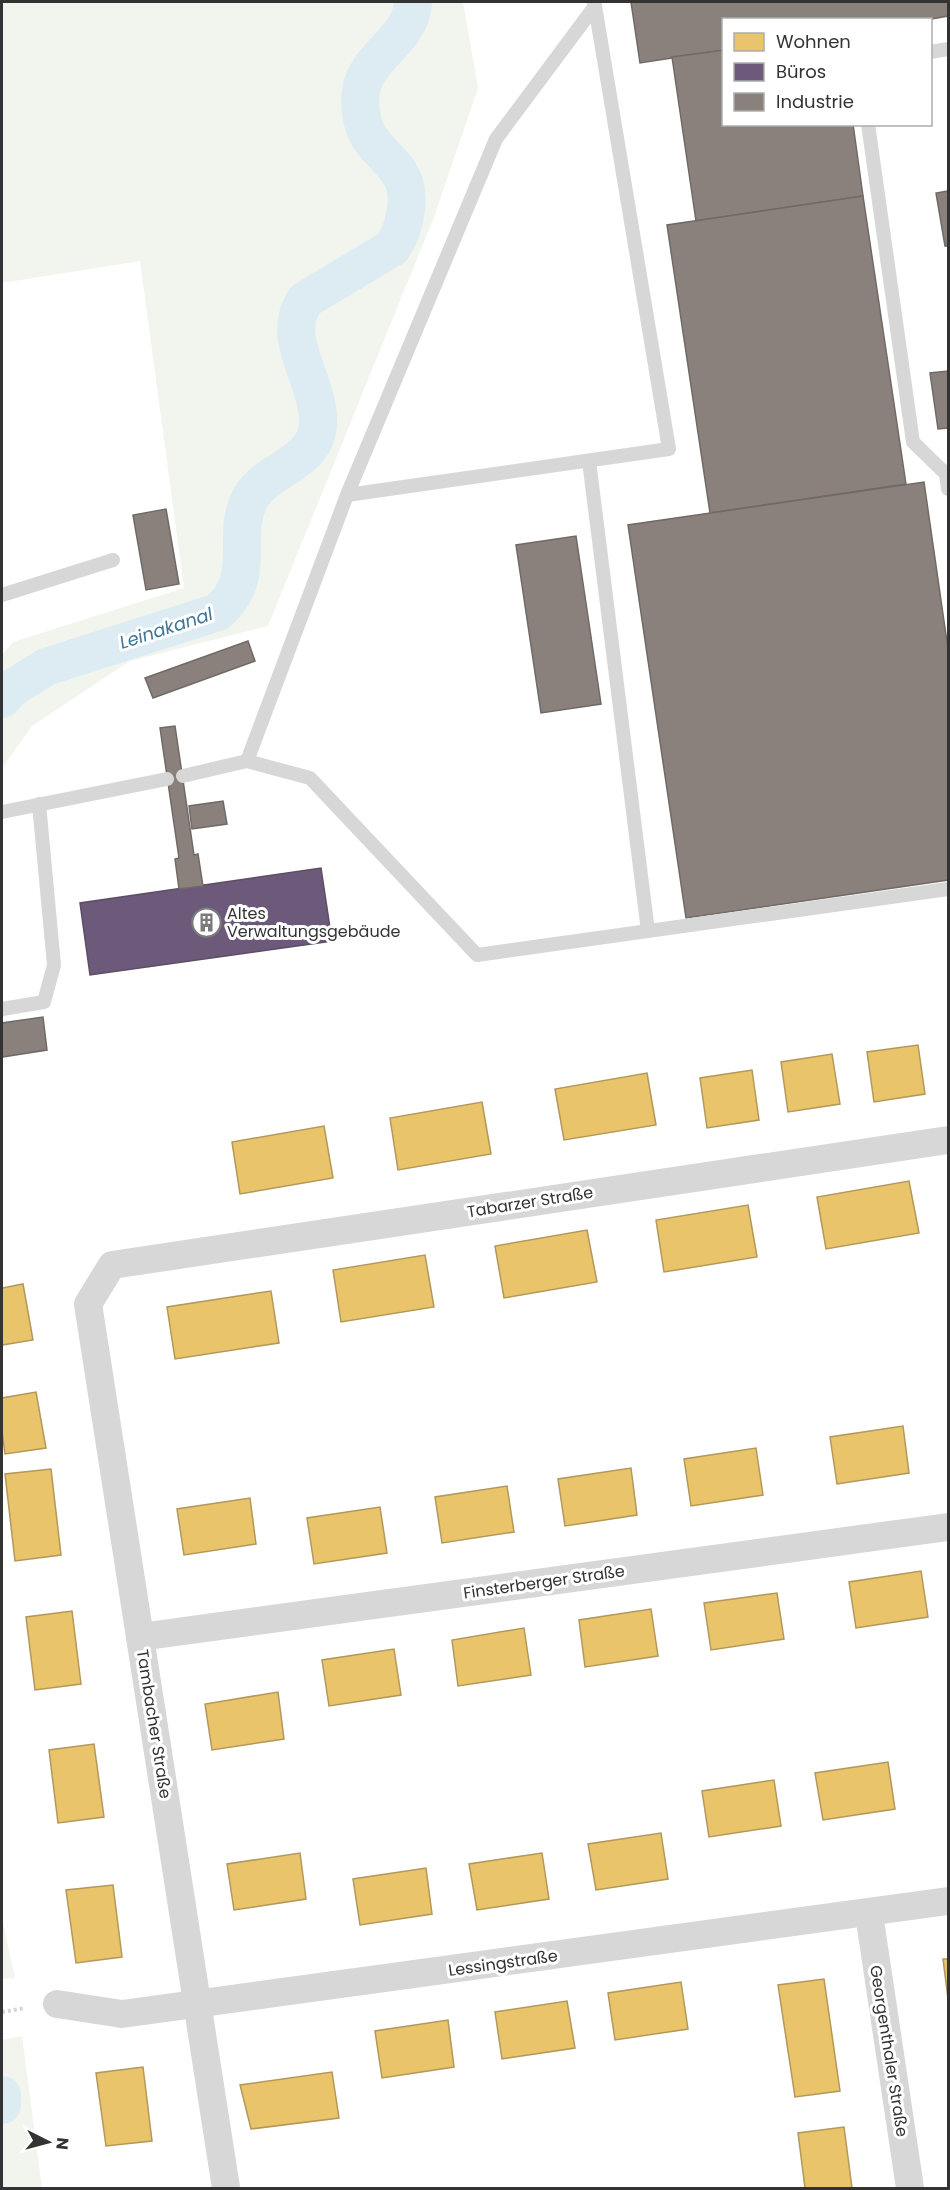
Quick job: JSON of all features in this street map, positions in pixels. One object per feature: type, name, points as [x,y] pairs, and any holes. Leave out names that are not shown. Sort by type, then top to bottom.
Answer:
[{"type":"street","name":"Tabarzer Straße","points":[[112,1265],[948,1140]]},
{"type":"street","name":"Tambacher Straße","points":[[112,1265],[88,1304],[226,2188]]},
{"type":"street","name":"Finsterberger Straße","points":[[140,1637],[948,1527]]},
{"type":"street","name":"Lessingstraße","points":[[57,2004],[122,2014],[869,1914],[948,1901]]},
{"type":"street","name":"Georgenthaler Straße","points":[[869,1914],[910,2188]]},
{"type":"lane","points":[[347,495],[669,449],[594,4]]},
{"type":"lane","points":[[247,761],[347,495],[496,139],[594,4]]},
{"type":"lane","points":[[932,52],[948,49]]},
{"type":"lane","points":[[868,126],[913,442],[946,474],[948,489]]},
{"type":"lane","points":[[589,461],[648,931]]},
{"type":"lane","points":[[2,595],[113,560]]},
{"type":"lane","points":[[183,776],[247,761],[310,778],[477,955],[948,889]]},
{"type":"lane","points":[[2,812],[166,779]]},
{"type":"lane","points":[[2,1008],[44,1002],[54,965],[39,804]]},
{"type":"shaded area","points":[[2,2],[463,2],[478,88],[434,217],[268,626],[130,661],[32,726],[2,768],[2,655],[13,642],[184,588],[140,261],[2,283]]},
{"type":"shaded area","points":[[2,1918],[15,1978],[2,1979]]},
{"type":"shaded area","points":[[22,2036],[42,2188],[2,2188],[2,2040]]},
{"type":"building: Wohnen","points":[[918,1045],[925,1094],[874,1102],[867,1052]]},
{"type":"building: Wohnen","points":[[832,1054],[840,1104],[788,1112],[781,1062]]},
{"type":"building: Wohnen","points":[[752,1070],[759,1120],[707,1128],[700,1078]]},
{"type":"building: Wohnen","points":[[647,1073],[656,1125],[564,1140],[555,1089]]},
{"type":"building: Wohnen","points":[[482,1102],[491,1154],[398,1170],[390,1118]]},
{"type":"building: Wohnen","points":[[324,1126],[333,1178],[240,1194],[232,1142]]},
{"type":"building: Wohnen","points":[[909,1181],[919,1233],[826,1249],[817,1197]]},
{"type":"building: Wohnen","points":[[748,1205],[757,1257],[664,1272],[656,1220]]},
{"type":"building: Wohnen","points":[[587,1230],[597,1282],[504,1298],[495,1246]]},
{"type":"building: Wohnen","points":[[425,1255],[434,1307],[341,1322],[333,1270]]},
{"type":"building: Wohnen","points":[[23,1284],[33,1340],[2,1345],[2,1288]]},
{"type":"building: Wohnen","points":[[271,1291],[279,1343],[175,1359],[167,1307]]},
{"type":"building: Wohnen","points":[[36,1392],[46,1448],[5,1454],[2,1398]]},
{"type":"building: Wohnen","points":[[903,1426],[909,1473],[837,1484],[830,1437]]},
{"type":"building: Wohnen","points":[[756,1448],[763,1495],[691,1506],[684,1459]]},
{"type":"building: Wohnen","points":[[631,1468],[637,1515],[565,1526],[558,1479]]},
{"type":"building: Wohnen","points":[[51,1469],[61,1555],[15,1561],[5,1474]]},
{"type":"building: Wohnen","points":[[507,1486],[514,1532],[442,1543],[435,1497]]},
{"type":"building: Wohnen","points":[[250,1498],[256,1544],[184,1555],[177,1509]]},
{"type":"building: Wohnen","points":[[380,1507],[387,1553],[314,1564],[307,1518]]},
{"type":"building: Wohnen","points":[[921,1571],[928,1617],[856,1628],[849,1582]]},
{"type":"building: Wohnen","points":[[777,1593],[784,1639],[711,1650],[704,1603]]},
{"type":"building: Wohnen","points":[[651,1609],[658,1656],[585,1667],[579,1620]]},
{"type":"building: Wohnen","points":[[72,1611],[81,1684],[35,1690],[26,1617]]},
{"type":"building: Wohnen","points":[[524,1628],[531,1675],[458,1686],[452,1640]]},
{"type":"building: Wohnen","points":[[394,1649],[401,1695],[329,1706],[322,1660]]},
{"type":"building: Wohnen","points":[[278,1692],[284,1739],[212,1750],[205,1704]]},
{"type":"building: Wohnen","points":[[94,1744],[104,1817],[58,1823],[49,1750]]},
{"type":"building: Wohnen","points":[[888,1762],[895,1809],[823,1820],[815,1773]]},
{"type":"building: Wohnen","points":[[774,1780],[781,1826],[709,1837],[702,1791]]},
{"type":"building: Wohnen","points":[[661,1833],[668,1879],[596,1890],[588,1844]]},
{"type":"building: Wohnen","points":[[300,1853],[306,1899],[234,1910],[227,1864]]},
{"type":"building: Wohnen","points":[[542,1853],[549,1899],[477,1910],[469,1864]]},
{"type":"building: Wohnen","points":[[426,1868],[432,1914],[360,1925],[353,1879]]},
{"type":"building: Wohnen","points":[[113,1885],[122,1957],[76,1963],[66,1890]]},
{"type":"building: Wohnen","points":[[943,1959],[948,1959],[948,1999]]},
{"type":"building: Wohnen","points":[[824,1979],[840,2091],[795,2097],[778,1985]]},
{"type":"building: Wohnen","points":[[681,1982],[688,2029],[615,2040],[608,1993]]},
{"type":"building: Wohnen","points":[[567,2001],[575,2048],[502,2059],[495,2012]]},
{"type":"building: Wohnen","points":[[448,2020],[454,2067],[382,2078],[375,2031]]},
{"type":"building: Wohnen","points":[[143,2067],[152,2141],[106,2146],[96,2073]]},
{"type":"building: Wohnen","points":[[332,2072],[339,2118],[251,2129],[240,2085]]},
{"type":"building: Wohnen","points":[[844,2127],[852,2188],[805,2188],[798,2133]]},
{"type":"building: Büros","name":"Altes Verwaltungsgebäude","points":[[321,868],[332,941],[90,975],[80,903]]},
{"type":"building: Industrie","points":[[631,2],[948,2],[948,16],[932,19],[722,18],[722,50],[640,63]]},
{"type":"building: Industrie","points":[[722,50],[722,126],[853,126],[863,196],[696,221],[672,57]]},
{"type":"building: Industrie","points":[[948,191],[948,246],[945,246],[936,193]]},
{"type":"building: Industrie","points":[[863,196],[906,484],[710,513],[667,225]]},
{"type":"building: Industrie","points":[[948,371],[948,428],[938,429],[930,373]]},
{"type":"building: Industrie","points":[[924,482],[948,649],[948,880],[686,918],[628,525]]},
{"type":"building: Industrie","points":[[166,509],[179,584],[146,590],[133,515]]},
{"type":"building: Industrie","points":[[576,536],[601,704],[541,713],[516,545]]},
{"type":"building: Industrie","points":[[248,641],[255,661],[153,698],[145,678]]},
{"type":"building: Industrie","points":[[175,726],[194,855],[198,854],[203,886],[179,889],[175,859],[179,858],[160,728]]},
{"type":"building: Industrie","points":[[223,801],[227,824],[192,829],[189,806]]},
{"type":"building: Industrie","points":[[43,1017],[47,1050],[2,1057],[2,1023]]},
{"type":"waterway","name":"Leinakanal","points":[[2,699],[11,689],[46,667],[218,612],[231,598],[238,584],[241,570],[242,526],[251,497],[269,478],[303,455],[317,433],[316,402],[298,343],[296,329],[298,314],[305,300],[392,248],[404,222],[407,201],[404,182],[397,169],[368,135],[362,119],[360,96],[371,68],[405,27],[411,15],[413,2]]},
{"type":"waterway","name":"Leinakanal","points":[[2,2095],[2,2105]]},
{"type":"place","name":"Altes Verwaltungsgebäude","points":[[206,922]]}]
